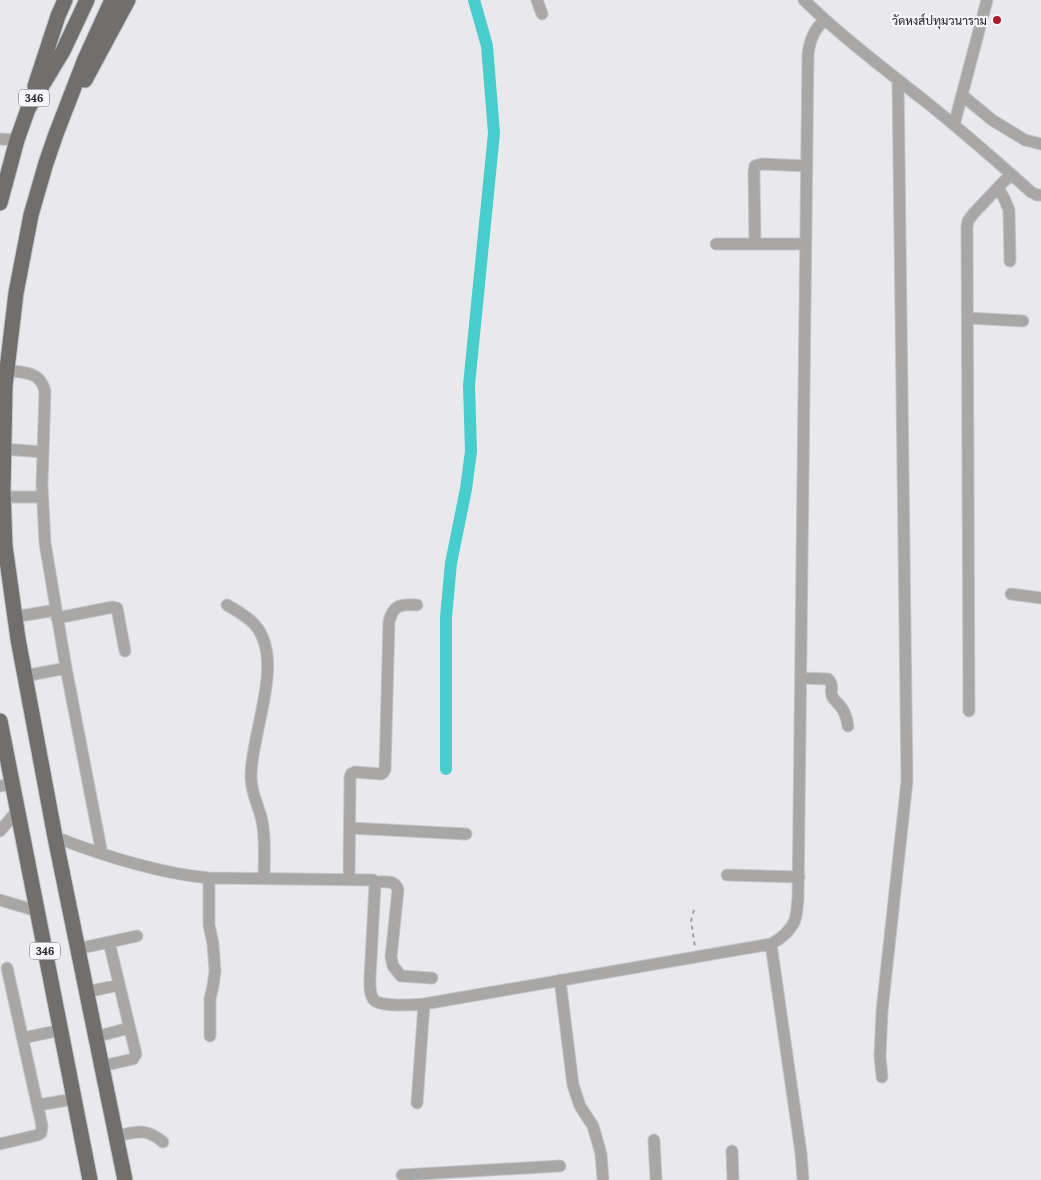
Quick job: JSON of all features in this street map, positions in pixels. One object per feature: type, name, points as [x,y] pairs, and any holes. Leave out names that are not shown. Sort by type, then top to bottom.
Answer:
[{"type":"main road","points":[[28,109],[65,0]]},
{"type":"main road","name":"346","points":[[0,203],[16,140],[28,109],[63,51],[87,0]]},
{"type":"main road","name":"346","points":[[112,0],[85,59],[56,134],[32,215],[16,293],[5,386],[3,497],[5,546],[14,617],[55,837],[124,1180]]},
{"type":"main road","points":[[56,134],[128,0]]},
{"type":"main road","name":"346","points":[[0,721],[6,785],[17,811],[90,1180]]},
{"type":"street","points":[[537,0],[542,14]]},
{"type":"street","points":[[804,0],[824,20],[954,125],[1031,192],[1041,195]]},
{"type":"street","points":[[954,125],[987,0]]},
{"type":"street","points":[[375,882],[370,977],[372,997],[379,1003],[424,1004],[771,944],[785,934],[795,920],[799,877],[808,54],[809,45],[817,27],[824,20]]},
{"type":"street","points":[[882,1077],[880,1056],[882,1011],[907,781],[898,80]]},
{"type":"street","points":[[962,95],[992,120],[1025,140],[1041,144]]},
{"type":"street","points":[[0,139],[16,140]]},
{"type":"street","points":[[755,244],[755,166],[762,164],[807,166]]},
{"type":"street","points":[[969,711],[967,227],[968,221],[973,214],[1011,174]]},
{"type":"street","points":[[998,188],[1009,210],[1010,261]]},
{"type":"street","points":[[716,244],[806,244]]},
{"type":"street","points":[[968,318],[1023,321]]},
{"type":"street","points":[[7,370],[36,375],[44,386],[46,398],[42,497],[45,543],[56,614],[102,854]]},
{"type":"street","points":[[4,448],[43,452]]},
{"type":"street","points":[[3,497],[42,497]]},
{"type":"street","points":[[1011,594],[1041,598]]},
{"type":"street","points":[[347,879],[351,774],[355,772],[381,774],[384,770],[389,622],[392,612],[396,608],[417,605]]},
{"type":"street","points":[[227,606],[243,614],[256,625],[265,644],[268,661],[264,699],[251,765],[251,788],[262,821],[265,840],[264,879]]},
{"type":"street","points":[[14,617],[117,608],[125,650]]},
{"type":"street","points":[[25,676],[66,668]]},
{"type":"street","points":[[801,678],[830,680],[833,686],[832,697],[844,710],[848,726]]},
{"type":"street","points":[[0,831],[17,811]]},
{"type":"street","points":[[350,828],[466,834]]},
{"type":"street","points":[[55,837],[102,854],[190,876],[209,878],[347,879],[392,882],[398,890],[391,957],[393,966],[401,976],[432,978]]},
{"type":"street","points":[[727,875],[799,877]]},
{"type":"street","points":[[209,878],[209,925],[213,944],[215,971],[214,986],[210,999],[210,1036]]},
{"type":"street","points":[[0,900],[37,911]]},
{"type":"street","points":[[78,950],[137,936]]},
{"type":"street","points":[[102,1066],[133,1059],[136,1054],[109,942]]},
{"type":"street","points":[[771,944],[801,1153],[803,1180]]},
{"type":"street","points":[[0,1144],[38,1136],[41,1133],[42,1126],[7,968]]},
{"type":"street","points":[[560,980],[573,1085],[580,1106],[593,1126],[601,1154],[603,1180]]},
{"type":"street","points":[[86,992],[119,985]]},
{"type":"street","points":[[417,1103],[424,1004]]},
{"type":"street","points":[[95,1037],[129,1028]]},
{"type":"street","points":[[23,1038],[61,1030]]},
{"type":"street","points":[[38,1104],[74,1099]]},
{"type":"street","points":[[116,1136],[142,1131],[163,1142]]},
{"type":"street","points":[[654,1140],[656,1180]]},
{"type":"street","points":[[732,1151],[734,1180]]},
{"type":"street","points":[[402,1174],[473,1175],[560,1166]]},
{"type":"path","points":[[694,910],[691,921],[696,957]]},
{"type":"waterway","points":[[446,769],[446,617],[451,563],[466,489],[471,451],[469,385],[494,133],[487,46],[474,0]]},
{"type":"place","name":"วัดหงส์ปทุมวนาราม","points":[[997,20]]}]
